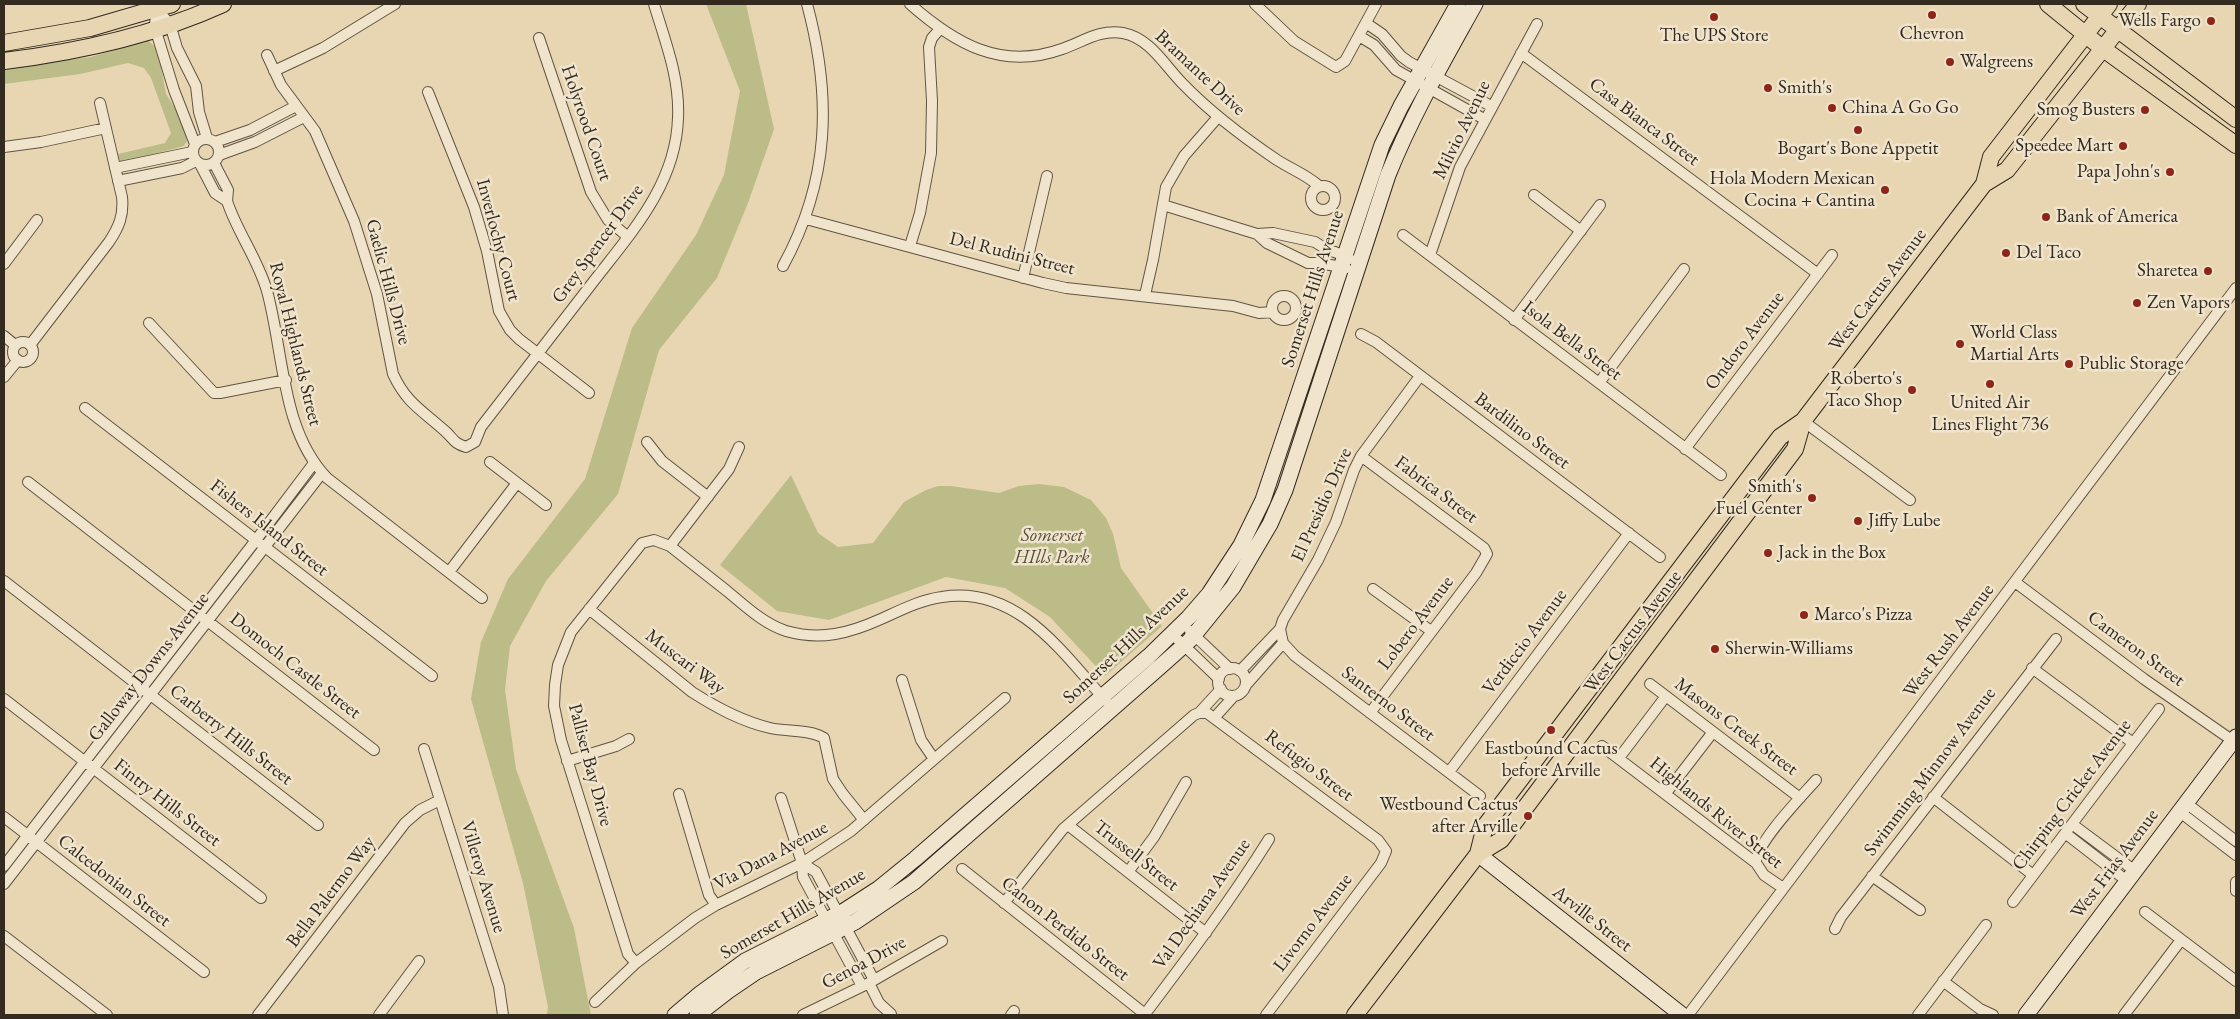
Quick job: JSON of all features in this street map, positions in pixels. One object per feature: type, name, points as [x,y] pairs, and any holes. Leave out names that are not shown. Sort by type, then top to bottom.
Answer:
[{"type":"main road","points":[[4,43],[90,28],[172,4]]},
{"type":"main road","points":[[4,61],[89,47],[163,26],[223,4]]},
{"type":"main road","name":"Somerset Hills Avenue","points":[[1108,702],[1189,640],[1233,587],[1276,511],[1290,475],[1388,175],[1410,122],[1425,78],[1458,4]]},
{"type":"main road","name":"Somerset Hills Avenue","points":[[675,1015],[701,993],[745,961],[836,923],[870,913],[914,882],[1108,702],[1177,628],[1227,568],[1263,500],[1382,145],[1475,4]]},
{"type":"main road","points":[[2048,4],[2094,41],[2236,145]]},
{"type":"main road","points":[[2084,4],[2108,18],[2236,119]]},
{"type":"main road","name":"West Cactus Avenue","points":[[1355,1015],[1478,854],[1485,826],[1780,437],[1803,421],[1984,184],[2007,170],[2108,18],[2138,4]]},
{"type":"main road","name":"West Cactus Avenue","points":[[2094,41],[2108,18]]},
{"type":"main road","name":"West Frias Avenue","points":[[2026,1015],[2235,741]]},
{"type":"main road","name":"Arville Street","points":[[1478,854],[1682,1015]]},
{"type":"main road","name":"Somerset Hills Avenue","points":[[698,1015],[756,972],[836,923]]},
{"type":"street","points":[[274,71],[323,48],[396,4]]},
{"type":"street","name":"Grey Spencer Drive","points":[[466,447],[475,442],[481,427],[642,220],[660,189],[671,162],[677,138],[678,118],[676,81],[654,4]]},
{"type":"street","points":[[783,266],[806,219],[817,176],[823,103],[819,55],[806,4]]},
{"type":"street","name":"Bramante Drive","points":[[910,4],[940,29],[974,48],[1015,56],[1061,50],[1104,32],[1124,33],[1133,36],[1149,47],[1181,83],[1218,117],[1319,186]]},
{"type":"street","points":[[1254,4],[1294,41],[1327,63],[1339,67],[1346,61],[1376,4]]},
{"type":"street","name":"Royal Highlands Street","points":[[156,9],[163,26],[177,48],[196,86],[199,112],[211,140],[218,146],[216,159],[228,190],[227,201],[232,216],[256,260],[267,291],[298,434],[314,463],[322,473],[482,598]]},
{"type":"street","name":"Royal Highlands Street","points":[[156,9],[163,26],[174,90],[196,155],[215,193],[227,201]]},
{"type":"street","points":[[1366,23],[1382,34],[1404,59],[1425,78],[1484,119]]},
{"type":"street","name":"Milvio Avenue","points":[[1430,255],[1460,167],[1491,106],[1537,24]]},
{"type":"street","points":[[910,246],[920,213],[930,153],[932,101],[929,47],[932,38],[940,29]]},
{"type":"street","points":[[1359,36],[1374,45],[1396,70],[1425,78],[1491,106]]},
{"type":"street","name":"Holyrood Court","points":[[539,38],[591,192],[608,220],[628,237]]},
{"type":"street","name":"Casa Bianca Street","points":[[1522,53],[1818,274]]},
{"type":"street","name":"Gaelic Hills Drive","points":[[267,55],[281,86],[314,131],[359,234],[377,294],[393,374],[398,384],[403,393],[420,411],[446,431],[455,444],[466,447]]},
{"type":"street","name":"Inverlochy Court","points":[[428,92],[474,207],[487,251],[499,311],[514,334],[589,393]]},
{"type":"street","points":[[30,345],[109,242],[120,224],[123,206],[100,102]]},
{"type":"street","points":[[118,181],[182,168],[196,155],[200,139],[211,140],[250,130],[296,106]]},
{"type":"street","points":[[115,168],[196,155],[216,159],[255,142],[304,116]]},
{"type":"street","points":[[1145,295],[1154,260],[1166,187],[1178,165],[1218,117]]},
{"type":"street","points":[[4,146],[48,141],[106,128]]},
{"type":"street","points":[[1023,278],[1047,176]]},
{"type":"street","points":[[1534,194],[1581,230]]},
{"type":"street","points":[[1163,205],[1256,234],[1273,233],[1316,242],[1344,262]]},
{"type":"street","points":[[1514,320],[1600,205]]},
{"type":"street","name":"Del Rudini Street","points":[[806,219],[1066,288],[1145,295],[1233,306],[1259,313],[1273,312]]},
{"type":"street","points":[[4,264],[37,220]]},
{"type":"street","points":[[1256,234],[1267,243],[1308,263],[1344,262],[1358,266]]},
{"type":"street","name":"Isola Bella Street","points":[[1403,235],[1721,475]]},
{"type":"street","name":"Ondoro Avenue","points":[[1685,449],[1832,254]]},
{"type":"street","points":[[1599,383],[1684,269]]},
{"type":"street","name":"West Rush Avenue","points":[[1688,1015],[2236,288]]},
{"type":"street","points":[[149,323],[214,393],[286,380]]},
{"type":"street","name":"Bardilino Street","points":[[1361,334],[1376,342],[1660,557]]},
{"type":"street","points":[[4,336],[15,345]]},
{"type":"street","points":[[24,342],[30,345],[33,353],[30,359],[18,360],[13,352],[15,345],[24,342]]},
{"type":"street","points":[[4,378],[18,360]]},
{"type":"street","name":"El Presidio Drive","points":[[1246,684],[1281,636],[1283,620],[1318,560],[1336,522],[1354,470],[1361,456],[1420,376]]},
{"type":"street","name":"Fishers Island Street","points":[[85,408],[432,676]]},
{"type":"street","points":[[1803,421],[1910,500]]},
{"type":"street","points":[[647,442],[662,461],[708,497]]},
{"type":"street","points":[[739,447],[729,469],[670,546],[761,618],[784,630],[807,636],[836,635],[850,632],[911,606],[941,597],[965,596],[993,601],[1019,613],[1041,629],[1108,702]]},
{"type":"street","name":"Fabrica Street","points":[[1361,456],[1484,548],[1487,554]]},
{"type":"street","points":[[490,462],[546,506]]},
{"type":"street","name":"Galloway Downs Avenue","points":[[4,884],[32,839],[260,543],[314,463]]},
{"type":"street","name":"Galloway Downs Avenue","points":[[260,543],[322,473]]},
{"type":"street","name":"Domoch Castle Street","points":[[28,482],[374,750]]},
{"type":"street","points":[[449,572],[516,483]]},
{"type":"street","name":"Verdiccio Avenue","points":[[1449,772],[1629,533]]},
{"type":"street","name":"Palliser Bay Drive","points":[[636,963],[628,954],[567,761],[556,722],[554,685],[558,665],[571,632],[637,547],[649,540],[660,541],[670,546]]},
{"type":"street","name":"Lobero Avenue","points":[[1370,713],[1484,562],[1487,554]]},
{"type":"street","name":"Carberry Hills Street","points":[[4,581],[318,825]]},
{"type":"street","name":"Cameron Street","points":[[2015,582],[2144,679],[2235,741]]},
{"type":"street","points":[[1373,589],[1432,631]]},
{"type":"street","name":"Muscari Way","points":[[589,608],[692,692],[716,707],[755,724],[794,732],[816,734],[824,738],[833,779],[864,820]]},
{"type":"street","points":[[1177,628],[1189,640],[1226,694],[1234,696]]},
{"type":"street","name":"El Presidio Drive","points":[[1235,670],[1281,636]]},
{"type":"street","name":"Santerno Street","points":[[1281,636],[1295,656],[1480,796]]},
{"type":"street","name":"Swimming Minnow Avenue","points":[[1835,928],[1872,876],[2056,638]]},
{"type":"street","points":[[1004,903],[1050,843],[1068,825],[1207,714],[1242,692],[1246,684],[1244,676],[1189,640]]},
{"type":"street","points":[[2032,668],[2134,743]]},
{"type":"street","points":[[1207,714],[1224,672],[1235,670]]},
{"type":"street","points":[[902,680],[920,740],[934,759]]},
{"type":"street","name":"Masons Creek Street","points":[[1650,684],[1800,798]]},
{"type":"street","points":[[1619,758],[1666,696]]},
{"type":"street","name":"Via Dana Avenue","points":[[595,1002],[636,963],[665,940],[716,905],[802,863],[830,846],[864,820],[1005,698]]},
{"type":"street","name":"Fintry Hills Street","points":[[4,699],[261,898]]},
{"type":"street","name":"Chirping Cricket Avenue","points":[[2012,902],[2159,709]]},
{"type":"street","name":"Refugio Street","points":[[1207,714],[1378,840],[1386,851]]},
{"type":"street","points":[[1666,794],[1713,732]]},
{"type":"street","points":[[567,761],[616,746],[629,739]]},
{"type":"street","name":"Highlands River Street","points":[[1602,746],[1756,863],[1764,875],[1783,888]]},
{"type":"street","name":"Villeroy Avenue","points":[[424,749],[499,987],[503,1015]]},
{"type":"street","points":[[1756,863],[1756,853],[1816,780]]},
{"type":"street","points":[[1128,872],[1154,837],[1186,782]]},
{"type":"street","points":[[679,794],[710,895],[716,905]]},
{"type":"street","points":[[1933,797],[2033,875]]},
{"type":"street","points":[[781,798],[802,863],[803,877],[836,923],[879,1003],[891,1014]]},
{"type":"street","name":"Bella Palermo Way","points":[[258,1015],[405,824],[420,810],[440,800]]},
{"type":"street","points":[[2183,808],[2236,841]]},
{"type":"street","points":[[2183,808],[2236,855]]},
{"type":"street","name":"Calcedonian Street","points":[[4,817],[204,972]]},
{"type":"street","points":[[2072,824],[2131,876]]},
{"type":"street","name":"Trussell Street","points":[[1068,825],[1206,933]]},
{"type":"street","points":[[2065,833],[2131,876]]},
{"type":"street","name":"Val Dechiana Avenue","points":[[1146,1015],[1242,882],[1269,838]]},
{"type":"street","name":"Galloway Downs Avenue","points":[[4,866],[32,839]]},
{"type":"street","name":"Livorno Avenue","points":[[1266,1015],[1380,863],[1386,851]]},
{"type":"street","name":"Canon Perdido Street","points":[[962,869],[1146,1015]]},
{"type":"street","points":[[1872,876],[1920,910]]},
{"type":"street","points":[[2236,882],[2236,891]]},
{"type":"street","points":[[2145,912],[2236,981]]},
{"type":"street","points":[[1918,1015],[1986,925]]},
{"type":"street","points":[[4,936],[107,1015]]},
{"type":"street","points":[[2124,1015],[2181,940]]},
{"type":"street","name":"Genoa Drive","points":[[802,1015],[868,983],[942,942]]},
{"type":"street","points":[[379,1015],[419,961]]},
{"type":"street","points":[[1944,981],[1980,1009],[1993,1015]]},
{"type":"green space","points":[[706,4],[746,4],[774,129],[748,203],[717,278],[659,350],[618,494],[546,581],[510,646],[505,690],[516,769],[574,928],[591,1015],[547,1015],[548,1007],[523,883],[471,699],[481,642],[508,579],[585,479],[632,328],[696,235],[724,175],[740,91]]},
{"type":"green space","points":[[148,40],[158,50],[166,94],[184,123],[187,141],[184,146],[120,163],[118,154],[165,143],[171,133],[151,78],[144,68],[128,63],[80,74],[4,84],[4,68],[91,57]]},
{"type":"green space","name":"Somerset HIlls Park","points":[[791,475],[818,533],[838,547],[873,543],[904,502],[938,486],[999,493],[1019,486],[1039,484],[1064,487],[1091,500],[1106,518],[1113,534],[1121,568],[1162,626],[1105,676],[1050,617],[1005,588],[946,577],[829,620],[777,611],[720,565]]},
{"type":"place","name":"Chevron","points":[[1932,15]]},
{"type":"place","name":"The UPS Store","points":[[1714,17]]},
{"type":"place","name":"Wells Fargo","points":[[2211,21]]},
{"type":"place","name":"Walgreens","points":[[1950,62]]},
{"type":"place","name":"Smith's","points":[[1768,88]]},
{"type":"place","name":"China A Go Go","points":[[1832,108]]},
{"type":"place","name":"Smog Busters","points":[[2145,110]]},
{"type":"place","name":"Bogart's Bone Appetit","points":[[1858,130]]},
{"type":"place","name":"Speedee Mart","points":[[2123,146]]},
{"type":"place","name":"Papa John's","points":[[2170,172]]},
{"type":"place","name":"Hola Modern Mexican Cocina + Cantina","points":[[1885,190]]},
{"type":"place","name":"Bank of America","points":[[2046,217]]},
{"type":"place","name":"Del Taco","points":[[2006,253]]},
{"type":"place","name":"Sharetea","points":[[2208,271]]},
{"type":"place","name":"Zen Vapors","points":[[2137,303]]},
{"type":"place","name":"World Class Martial Arts","points":[[1960,344]]},
{"type":"place","name":"Public Storage","points":[[2069,364]]},
{"type":"place","name":"United Air Lines Flight 736","points":[[1990,384]]},
{"type":"place","name":"Roberto's Taco Shop","points":[[1912,390]]},
{"type":"place","name":"Smith's Fuel Center","points":[[1812,498]]},
{"type":"place","name":"Jiffy Lube","points":[[1858,521]]},
{"type":"place","name":"Jack in the Box","points":[[1768,553]]},
{"type":"place","name":"Marco's Pizza","points":[[1804,615]]},
{"type":"place","name":"Sherwin-Williams","points":[[1715,649]]},
{"type":"place","name":"Eastbound Cactus before Arville","points":[[1551,730]]},
{"type":"place","name":"Westbound Cactus after Arville","points":[[1528,816]]}]
